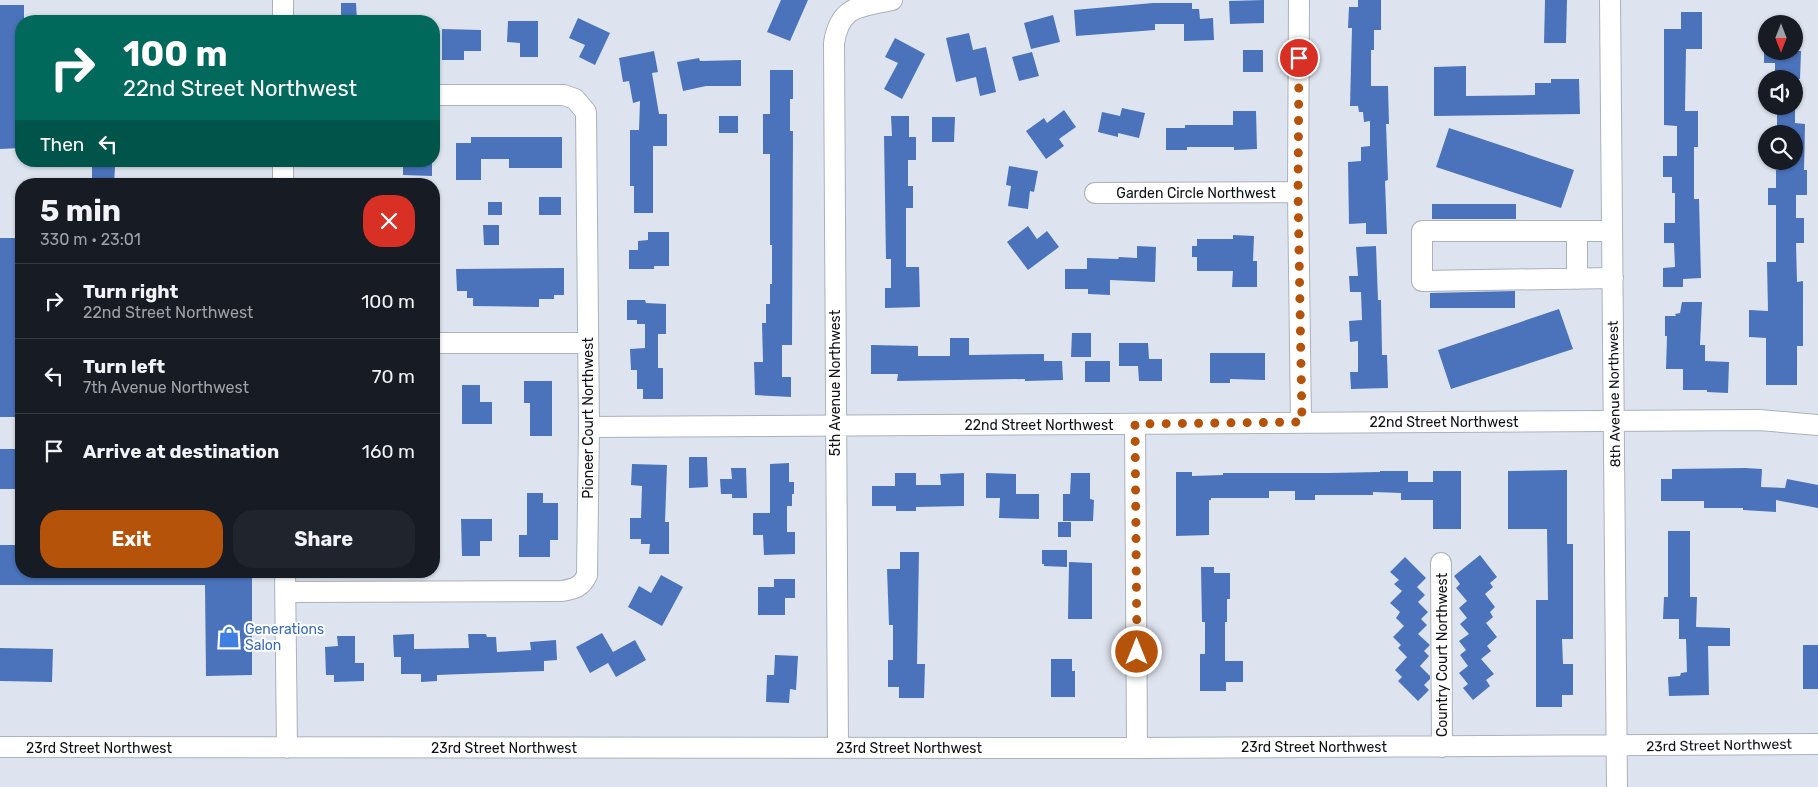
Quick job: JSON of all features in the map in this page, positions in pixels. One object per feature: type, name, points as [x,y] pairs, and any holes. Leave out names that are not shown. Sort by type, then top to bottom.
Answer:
[{"type":"street","points":[[283,0],[283,15]]},
{"type":"street","name":"5th Avenue Northwest","points":[[838,748],[833,54],[836,30],[840,20],[854,10],[892,0]]},
{"type":"street","points":[[1299,0],[1298,192],[1302,422]]},
{"type":"street","name":"8th Avenue Northwest","points":[[1610,0],[1617,787]]},
{"type":"street","name":"Pioneer Court Northwest","points":[[286,592],[562,591],[580,586],[587,575],[589,427],[586,112],[575,99],[564,95],[440,95]]},
{"type":"street","name":"Garden Circle Northwest","points":[[1095,193],[1298,192]]},
{"type":"street","points":[[1612,231],[1422,230],[1422,281],[1613,278]]},
{"type":"street","points":[[1577,231],[1577,279]]},
{"type":"street","points":[[440,343],[587,343]]},
{"type":"street","name":"22nd Street Northwest","points":[[589,427],[1759,420],[1818,425]]},
{"type":"street","points":[[1135,424],[1138,748]]},
{"type":"street","name":"Country Court Northwest","points":[[1441,563],[1442,747]]},
{"type":"street","points":[[286,578],[287,748]]},
{"type":"street","name":"23rd Street Northwest","points":[[0,747],[1138,748],[1818,744]]},
{"type":"building","points":[[781,0],[808,0],[790,41],[767,32]]},
{"type":"building","points":[[1264,0],[1264,23],[1230,24],[1229,1]]},
{"type":"building","points":[[1358,0],[1381,0],[1381,30],[1374,30],[1374,50],[1371,50],[1371,86],[1388,86],[1389,124],[1386,124],[1388,180],[1385,181],[1387,234],[1366,234],[1366,223],[1349,224],[1348,162],[1361,161],[1361,147],[1370,146],[1370,121],[1364,122],[1363,112],[1359,112],[1358,106],[1350,106],[1352,28],[1348,28],[1349,7],[1358,7]]},
{"type":"building","points":[[1545,0],[1567,0],[1566,43],[1544,43]]},
{"type":"building","points":[[341,3],[356,3],[357,15],[341,15]]},
{"type":"building","points":[[1153,3],[1192,3],[1192,9],[1199,9],[1200,19],[1213,18],[1214,40],[1184,41],[1184,24],[1155,24],[1155,30],[1076,36],[1074,10]]},
{"type":"building","points":[[0,5],[24,5],[24,15],[15,15],[15,148],[0,149]]},
{"type":"building","points":[[1681,12],[1702,12],[1702,49],[1686,49],[1685,111],[1698,111],[1698,147],[1694,147],[1694,199],[1699,199],[1701,278],[1683,279],[1683,287],[1663,287],[1663,268],[1675,267],[1674,243],[1664,243],[1664,223],[1675,223],[1675,193],[1672,193],[1672,177],[1663,177],[1663,156],[1677,156],[1677,126],[1664,125],[1664,29],[1681,29]]},
{"type":"building","points":[[1053,15],[1060,42],[1031,49],[1024,23]]},
{"type":"building","points":[[578,18],[610,33],[595,65],[579,57],[585,45],[569,38]]},
{"type":"building","points":[[508,21],[538,21],[538,57],[520,57],[520,43],[507,42]]},
{"type":"building","points":[[442,29],[481,30],[481,51],[464,51],[464,60],[442,60]]},
{"type":"building","points":[[969,33],[973,50],[986,47],[996,92],[980,96],[976,77],[956,82],[946,38]]},
{"type":"building","points":[[895,38],[925,54],[902,99],[884,89],[898,63],[885,57]]},
{"type":"building","points":[[1243,50],[1263,50],[1263,72],[1243,72]]},
{"type":"building","points":[[654,51],[658,72],[652,73],[659,114],[667,114],[667,146],[653,146],[653,213],[634,213],[634,186],[630,186],[630,130],[639,130],[640,101],[633,103],[629,81],[623,82],[619,58]]},
{"type":"building","points":[[1032,52],[1039,76],[1019,81],[1012,57]]},
{"type":"building","points":[[699,58],[700,61],[741,60],[741,86],[706,86],[683,91],[677,62]]},
{"type":"building","points":[[1764,60],[1801,60],[1800,70],[1775,70],[1775,63],[1764,63]]},
{"type":"building","points":[[1466,66],[1466,96],[1535,95],[1535,83],[1551,83],[1551,79],[1579,79],[1580,114],[1434,116],[1434,67]]},
{"type":"building","points":[[770,70],[793,70],[793,99],[790,99],[790,131],[793,131],[792,345],[782,345],[782,377],[791,377],[791,397],[755,395],[754,362],[763,362],[762,323],[766,323],[766,304],[770,304],[770,284],[772,284],[770,154],[763,154],[763,114],[770,114]]},
{"type":"building","points":[[1122,108],[1145,113],[1139,138],[1118,133],[1118,137],[1098,132],[1102,112],[1120,116]]},
{"type":"building","points":[[1064,110],[1076,127],[1059,139],[1064,146],[1046,159],[1026,131],[1044,118],[1047,123]]},
{"type":"building","points":[[1233,111],[1256,111],[1257,149],[1234,150],[1234,147],[1187,147],[1187,150],[1166,150],[1166,128],[1185,128],[1185,125],[1233,125]]},
{"type":"building","points":[[1777,115],[1795,115],[1795,123],[1805,124],[1804,170],[1807,170],[1807,195],[1796,195],[1796,218],[1804,218],[1804,243],[1796,243],[1797,282],[1803,281],[1803,346],[1797,346],[1797,385],[1766,385],[1766,338],[1749,337],[1749,310],[1768,311],[1767,262],[1776,262],[1776,205],[1768,205],[1768,188],[1776,188],[1776,170],[1803,170],[1803,125],[1777,125]]},
{"type":"building","points":[[719,116],[738,116],[738,133],[719,133]]},
{"type":"building","points":[[891,116],[909,116],[909,137],[916,137],[916,160],[908,160],[908,186],[913,186],[913,208],[906,208],[906,267],[919,267],[920,307],[885,308],[885,288],[891,288],[891,259],[886,259],[884,136],[892,136]]},
{"type":"building","points":[[932,117],[955,117],[954,142],[932,142]]},
{"type":"building","points":[[1449,128],[1574,170],[1561,208],[1436,167]]},
{"type":"building","points":[[471,137],[562,137],[562,168],[509,168],[509,159],[481,159],[481,180],[456,180],[456,143],[471,143]]},
{"type":"building","points":[[1009,166],[1038,171],[1034,192],[1030,191],[1028,209],[1008,206],[1011,186],[1006,185]]},
{"type":"building","points":[[92,167],[115,167],[114,178],[92,178]]},
{"type":"building","points":[[403,167],[432,167],[432,176],[403,175]]},
{"type":"building","points":[[539,197],[561,197],[561,215],[539,215]]},
{"type":"building","points":[[488,202],[502,202],[502,215],[488,215]]},
{"type":"building","points":[[1432,204],[1516,204],[1516,219],[1432,219]]},
{"type":"building","points":[[483,225],[499,225],[499,245],[484,245]]},
{"type":"building","points":[[1028,226],[1037,239],[1047,231],[1059,247],[1028,270],[1007,242]]},
{"type":"building","points":[[648,232],[669,232],[669,266],[654,266],[654,269],[629,269],[629,250],[638,250],[638,241],[648,240]]},
{"type":"building","points":[[1233,235],[1254,236],[1253,261],[1257,261],[1257,287],[1232,287],[1233,271],[1197,271],[1197,257],[1192,257],[1192,246],[1197,246],[1197,239],[1233,239]]},
{"type":"building","points":[[0,238],[15,238],[15,417],[0,417]]},
{"type":"building","points":[[1137,246],[1156,247],[1155,282],[1110,280],[1110,295],[1088,294],[1088,289],[1065,289],[1065,269],[1087,269],[1087,258],[1137,258]]},
{"type":"building","points":[[1376,246],[1378,300],[1381,300],[1382,355],[1387,355],[1388,388],[1351,389],[1350,372],[1358,372],[1358,341],[1350,342],[1349,321],[1362,320],[1361,292],[1350,292],[1349,276],[1358,276],[1356,247]]},
{"type":"building","points":[[564,268],[564,295],[554,295],[554,299],[539,299],[539,307],[473,306],[473,298],[467,298],[467,291],[457,291],[456,269]]},
{"type":"building","points":[[1515,291],[1515,308],[1430,308],[1430,293]]},
{"type":"building","points":[[627,300],[645,300],[646,303],[666,304],[666,334],[658,334],[658,368],[663,368],[663,399],[643,399],[643,389],[637,389],[637,370],[631,370],[630,349],[645,348],[645,324],[637,324],[637,320],[627,320]]},
{"type":"building","points":[[1682,302],[1702,302],[1700,345],[1705,345],[1705,361],[1729,362],[1728,393],[1707,392],[1707,390],[1683,390],[1683,369],[1666,369],[1667,336],[1665,336],[1665,316],[1676,316],[1675,314],[1680,313]]},
{"type":"building","points":[[1559,309],[1573,349],[1451,389],[1438,350]]},
{"type":"building","points":[[1072,333],[1091,333],[1091,357],[1071,357]]},
{"type":"building","points":[[950,338],[969,338],[969,355],[1044,354],[1044,361],[1062,361],[1063,380],[897,381],[898,374],[871,374],[871,345],[918,346],[918,356],[950,356]]},
{"type":"building","points":[[1119,343],[1148,343],[1149,359],[1162,359],[1162,381],[1139,381],[1138,366],[1119,366]]},
{"type":"building","points":[[1210,353],[1265,353],[1265,380],[1230,379],[1230,383],[1210,383]]},
{"type":"building","points":[[1085,361],[1110,361],[1110,382],[1085,382]]},
{"type":"building","points":[[524,381],[552,381],[552,436],[530,436],[530,403],[524,403]]},
{"type":"building","points":[[462,385],[480,385],[480,402],[492,402],[492,424],[462,424]]},
{"type":"building","points":[[0,449],[15,449],[15,489],[0,489]]},
{"type":"building","points":[[689,457],[707,457],[708,487],[689,488]]},
{"type":"building","points":[[789,463],[789,482],[794,482],[794,494],[792,494],[792,506],[787,506],[787,532],[795,532],[795,554],[764,555],[763,535],[753,535],[753,513],[770,513],[770,464]]},
{"type":"building","points":[[632,464],[667,465],[665,522],[669,522],[669,554],[649,554],[650,544],[641,544],[641,539],[630,539],[630,518],[641,518],[642,486],[631,485]]},
{"type":"building","points":[[731,468],[746,468],[747,498],[732,498],[732,494],[721,494],[720,479],[732,479]]},
{"type":"building","points":[[1672,469],[1762,469],[1761,487],[1785,488],[1787,479],[1818,485],[1818,508],[1776,500],[1776,512],[1743,510],[1743,508],[1704,508],[1704,501],[1661,501],[1661,479],[1672,479]]},
{"type":"building","points":[[1567,470],[1567,544],[1573,544],[1573,639],[1562,639],[1563,664],[1573,664],[1573,695],[1562,695],[1562,707],[1536,707],[1536,600],[1548,600],[1547,529],[1508,529],[1508,471]]},
{"type":"building","points":[[1408,471],[1408,482],[1433,482],[1433,471],[1461,471],[1461,529],[1433,529],[1433,500],[1401,500],[1401,493],[1373,492],[1373,495],[1315,495],[1315,500],[1295,500],[1295,491],[1269,491],[1269,498],[1211,498],[1209,500],[1209,535],[1176,536],[1176,472],[1192,472],[1192,476],[1223,475],[1223,473]]},
{"type":"building","points":[[895,473],[916,473],[916,485],[941,485],[940,474],[964,473],[964,506],[916,507],[916,511],[896,511],[896,506],[872,506],[872,486],[895,486]]},
{"type":"building","points":[[986,473],[1016,474],[1016,494],[1039,494],[1039,519],[999,518],[1000,498],[986,498]]},
{"type":"building","points":[[1071,473],[1090,473],[1090,499],[1094,500],[1093,521],[1063,521],[1063,494],[1070,494]]},
{"type":"building","points":[[527,493],[543,493],[543,503],[558,503],[558,540],[550,540],[550,557],[519,557],[519,535],[527,535]]},
{"type":"building","points":[[461,519],[492,519],[492,541],[480,541],[480,556],[462,556]]},
{"type":"building","points":[[1058,522],[1071,522],[1071,537],[1058,537]]},
{"type":"building","points":[[1668,531],[1690,531],[1690,597],[1697,597],[1696,627],[1730,628],[1730,646],[1708,646],[1709,695],[1669,696],[1668,677],[1680,676],[1681,673],[1687,672],[1686,639],[1679,639],[1679,619],[1663,619],[1664,597],[1668,597]]},
{"type":"building","points":[[0,545],[15,545],[15,578],[252,578],[252,675],[206,676],[205,585],[0,585]]},
{"type":"building","points":[[1042,550],[1067,550],[1067,567],[1044,566],[1042,564]]},
{"type":"building","points":[[900,552],[919,552],[917,664],[925,664],[924,698],[899,698],[899,687],[888,687],[888,660],[893,660],[893,625],[889,625],[887,569],[900,569]]},
{"type":"building","points":[[1480,555],[1497,577],[1490,583],[1493,587],[1485,594],[1495,607],[1490,612],[1493,617],[1486,623],[1497,637],[1487,646],[1491,651],[1481,659],[1494,674],[1486,680],[1490,686],[1473,700],[1463,688],[1468,684],[1459,673],[1468,666],[1460,655],[1466,650],[1459,641],[1469,634],[1460,624],[1467,618],[1459,608],[1467,601],[1456,588],[1460,584],[1454,576]]},
{"type":"building","points":[[1405,557],[1426,578],[1417,587],[1425,595],[1418,602],[1428,612],[1421,619],[1427,625],[1418,634],[1430,645],[1424,651],[1429,656],[1420,666],[1430,676],[1430,679],[1424,685],[1429,690],[1418,701],[1398,681],[1402,677],[1395,670],[1407,657],[1398,648],[1401,645],[1393,637],[1404,626],[1396,618],[1400,612],[1390,603],[1402,591],[1394,584],[1399,580],[1390,572]]},
{"type":"building","points":[[1069,562],[1092,563],[1092,619],[1068,619]]},
{"type":"building","points":[[1201,567],[1214,567],[1214,573],[1230,573],[1230,599],[1227,599],[1227,622],[1225,622],[1225,661],[1243,661],[1243,682],[1226,682],[1226,691],[1200,691],[1200,654],[1205,654],[1205,622],[1202,622]]},
{"type":"building","points":[[661,575],[683,587],[662,626],[628,607],[639,586],[651,593]]},
{"type":"building","points":[[774,579],[795,579],[795,598],[785,598],[785,615],[758,615],[758,587],[774,587]]},
{"type":"building","points":[[602,633],[613,652],[635,640],[646,660],[616,677],[608,663],[590,673],[576,647]]},
{"type":"building","points":[[414,634],[414,649],[469,648],[468,634],[486,634],[487,637],[496,637],[497,652],[531,650],[530,642],[556,640],[557,660],[544,661],[544,671],[437,675],[437,681],[421,682],[421,674],[401,674],[401,657],[394,657],[393,635]]},
{"type":"building","points":[[337,636],[355,636],[355,663],[364,663],[364,681],[334,682],[334,675],[326,675],[325,647],[338,646]]},
{"type":"building","points":[[1803,645],[1818,645],[1818,689],[1803,689]]},
{"type":"building","points":[[0,648],[53,649],[52,682],[0,681]]},
{"type":"building","points":[[775,655],[798,656],[796,690],[790,689],[789,703],[766,702],[767,675],[774,675]]},
{"type":"building","points":[[1051,659],[1072,659],[1072,671],[1075,671],[1075,697],[1051,697]]},
{"type":"place","name":"Generations Salon","points":[[229,637]]},
{"type":"route","points":[[1137,652],[1135,424],[1302,422],[1298,192],[1299,58]]}]
